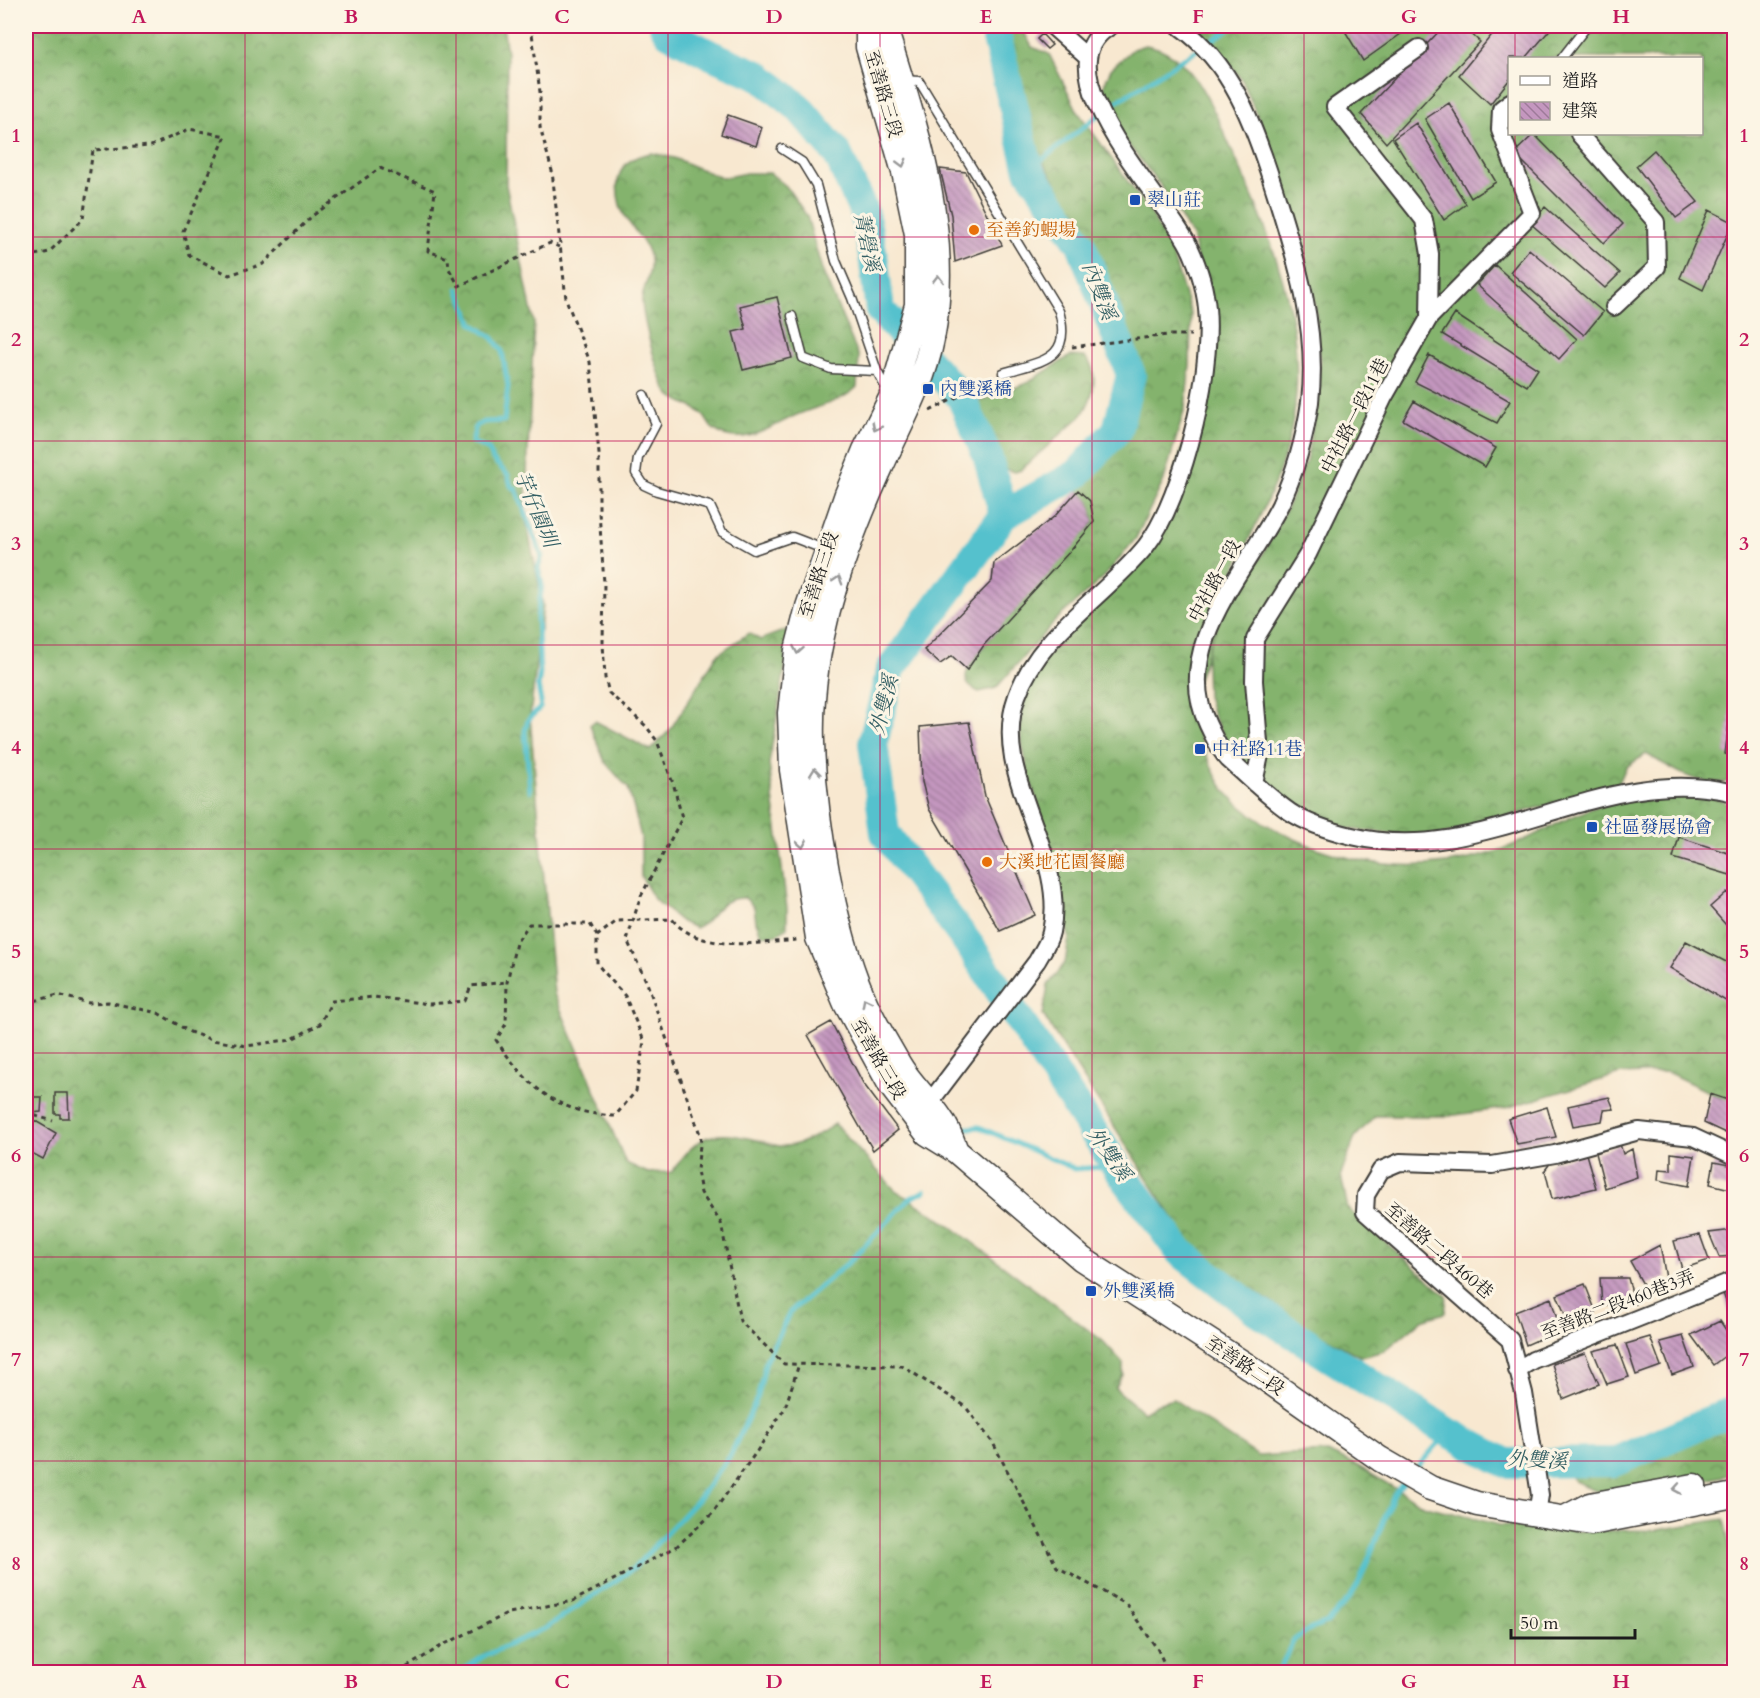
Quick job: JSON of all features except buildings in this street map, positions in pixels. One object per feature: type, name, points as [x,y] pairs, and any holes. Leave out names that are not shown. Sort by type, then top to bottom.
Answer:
[{"type":"street","name":"至善路三段","points":[[868,26],[868,47],[891,83]]},
{"type":"street","name":"至善路三段","points":[[875,26],[888,38],[891,83],[904,171],[917,234],[922,335],[899,376],[891,398],[865,450],[826,550],[808,607],[797,650],[790,713],[792,770],[818,938],[846,1004],[891,1086],[929,1104]]},
{"type":"street","points":[[1052,26],[1087,57]]},
{"type":"street","points":[[929,1104],[1037,961],[1051,933],[1052,900],[1048,869],[1017,775],[1011,733],[1016,699],[1030,666],[1053,637],[1115,579],[1147,545],[1170,503],[1189,448],[1202,384],[1208,334],[1206,295],[1185,237],[1103,118],[1089,85],[1087,57],[1102,31],[1111,26]]},
{"type":"street","name":"中社路一段","points":[[1179,26],[1202,42],[1236,91],[1260,144],[1304,288],[1314,363],[1310,405],[1299,457],[1280,504],[1217,609],[1198,658],[1199,706],[1222,753],[1291,813],[1331,831],[1381,843],[1430,843],[1466,837],[1601,797],[1648,787],[1708,787],[1734,793]]},
{"type":"street","points":[[1419,48],[1335,106],[1424,220],[1430,254],[1430,318]]},
{"type":"street","name":"中社路一段11巷","points":[[1254,783],[1260,755],[1254,681],[1255,639],[1308,554],[1384,396],[1430,318],[1532,213],[1500,130],[1501,109],[1508,103]]},
{"type":"street","points":[[1580,135],[1656,222],[1657,267],[1614,307]]},
{"type":"street","name":"至善路三段","points":[[899,376],[880,468],[844,561],[818,646],[813,686],[812,742],[822,839],[842,937],[862,997],[906,1076],[929,1104]]},
{"type":"street","name":"至善路二段","points":[[929,1104],[943,1121],[957,1150],[1082,1259],[1246,1365],[1380,1459],[1430,1488],[1477,1504],[1539,1505],[1567,1517],[1591,1523],[1734,1495]]},
{"type":"street","name":"至善路二段460巷","points":[[1539,1505],[1524,1393],[1510,1340],[1365,1212],[1366,1195],[1381,1170],[1400,1162],[1492,1166],[1556,1154],[1639,1131],[1693,1137],[1734,1156]]},
{"type":"street","name":"至善路二段460巷3弄","points":[[1517,1370],[1533,1360],[1734,1280]]},
{"type":"street","points":[[1567,1517],[1590,1505],[1734,1478]]},
{"type":"lane","points":[[1563,57],[1587,26]]},
{"type":"lane","points":[[891,83],[919,81],[1059,311],[1063,327],[1058,349],[1051,358],[1003,373]]},
{"type":"lane","points":[[782,149],[802,162],[816,185],[836,261],[852,298],[899,376]]},
{"type":"lane","points":[[792,316],[802,358],[831,369],[899,376]]},
{"type":"lane","points":[[644,395],[656,424],[638,458],[636,473],[644,485],[710,506],[722,532],[754,550],[794,537],[826,550]]},
{"type":"path","points":[[531,26],[540,92],[540,126],[552,171],[566,299],[590,362],[599,454],[599,539],[604,583],[605,678],[609,693],[646,726],[657,741],[674,786],[682,818],[640,898],[627,940],[647,983],[701,1137],[697,1170],[701,1193],[722,1223],[740,1321],[784,1364],[902,1366],[965,1406],[993,1443],[1057,1567],[1125,1604],[1158,1650],[1168,1672]]},
{"type":"path","points":[[26,257],[49,252],[83,219],[93,150],[151,147],[189,129],[226,136],[183,231],[189,255],[229,275],[263,264],[312,216],[380,168],[435,191],[428,251],[448,258],[449,269],[459,286],[550,243],[559,246]]},
{"type":"path","points":[[1074,347],[1168,335],[1208,334]]},
{"type":"path","points":[[929,412],[1003,373]]},
{"type":"path","points":[[597,936],[617,921],[672,919],[681,930],[701,939],[753,943],[818,938]]},
{"type":"path","points":[[529,924],[590,924],[597,936],[597,964],[625,996],[644,1041],[636,1091],[615,1116],[586,1114],[549,1100],[505,1053],[496,1040],[506,1024],[507,982],[516,943],[529,924]]},
{"type":"path","points":[[26,1003],[58,995],[89,1003],[118,1004],[158,1013],[190,1032],[212,1040],[247,1046],[292,1040],[320,1024],[332,1001],[374,997],[429,1005],[465,1001],[471,986],[507,982]]},
{"type":"path","points":[[26,1113],[53,1121]]},
{"type":"path","points":[[399,1672],[443,1645],[509,1613],[573,1601],[676,1547],[712,1514],[757,1451],[785,1408],[799,1364]]},
{"type":"green space","points":[[26,26],[503,26],[507,53],[506,185],[534,323],[525,516],[543,605],[530,717],[554,994],[626,1163],[648,1173],[672,1172],[690,1149],[708,1137],[729,1135],[784,1146],[805,1141],[835,1124],[895,1190],[944,1221],[1103,1341],[1123,1363],[1123,1375],[1115,1388],[1143,1412],[1156,1404],[1173,1399],[1258,1456],[1327,1452],[1356,1465],[1423,1505],[1499,1525],[1576,1531],[1656,1530],[1724,1519],[1734,1567],[1734,1653],[1715,1672],[26,1672]]},
{"type":"green space","points":[[999,26],[1021,26],[1032,47],[1049,54],[1078,112],[1152,215],[1172,254],[1191,314],[1190,365],[1185,408],[1164,480],[1136,538],[1105,576],[1056,620],[996,688],[979,692],[967,682],[966,676],[971,664],[1002,624],[1094,522],[1090,501],[1078,490],[1086,472],[1106,454],[1131,409],[1137,385],[1132,354],[1084,230],[1024,130]]},
{"type":"green space","points":[[1195,26],[1734,26],[1734,616],[1727,621],[1725,644],[1727,655],[1734,664],[1734,765],[1728,782],[1716,783],[1694,779],[1646,754],[1626,767],[1618,785],[1432,838],[1348,829],[1306,813],[1268,786],[1230,747],[1214,718],[1207,696],[1206,663],[1209,645],[1222,615],[1263,554],[1289,503],[1306,462],[1316,408],[1320,363],[1315,304],[1296,225],[1267,139],[1242,80],[1220,51]]},
{"type":"green space","points":[[1145,45],[1161,49],[1187,69],[1198,82],[1215,113],[1268,234],[1287,296],[1293,328],[1296,393],[1288,442],[1274,486],[1229,582],[1193,698],[1201,741],[1223,787],[1250,814],[1295,839],[1363,861],[1410,865],[1458,861],[1482,856],[1518,843],[1589,809],[1632,798],[1675,794],[1702,796],[1718,799],[1734,808],[1734,1104],[1667,1072],[1621,1074],[1506,1108],[1448,1116],[1375,1116],[1355,1137],[1341,1175],[1348,1209],[1447,1296],[1445,1313],[1422,1320],[1384,1351],[1361,1357],[1305,1326],[1192,1248],[1043,1015],[1048,985],[1065,963],[1069,938],[1053,854],[1028,772],[1020,734],[1023,703],[1038,665],[1151,551],[1215,341],[1192,236],[1164,190],[1124,139],[1104,102],[1104,85],[1111,69],[1133,49]]},
{"type":"green space","points":[[652,153],[674,158],[722,178],[746,173],[770,173],[786,186],[807,216],[822,270],[859,357],[857,387],[850,393],[770,428],[741,437],[721,434],[712,428],[698,410],[670,395],[656,364],[643,308],[642,300],[650,265],[648,252],[641,238],[626,219],[618,194],[619,176],[622,169],[634,159]]},
{"type":"green space","points":[[1070,356],[1085,357],[1093,370],[1094,386],[1082,415],[1021,470],[1015,472],[1003,469],[984,435],[973,407],[978,402],[1027,383]]},
{"type":"green space","points":[[786,630],[789,643],[769,764],[787,909],[787,927],[775,935],[761,934],[756,922],[754,907],[745,898],[727,901],[695,928],[682,922],[654,899],[641,876],[641,837],[628,788],[605,762],[590,725],[595,721],[650,750],[670,730],[717,655],[749,633],[760,640]]},
{"type":"green space","points":[[1734,1423],[1734,1474],[1678,1486],[1603,1493],[1574,1481],[1571,1477],[1572,1472],[1578,1469],[1611,1472]]},
{"type":"waterway","name":"菁礐溪","points":[[664,26],[669,33],[711,55],[758,75],[798,107],[837,153],[864,213],[873,256],[880,310],[961,397],[987,455],[1004,515]]},
{"type":"waterway","name":"外雙溪","points":[[994,26],[1029,170],[1081,244],[1131,375],[1117,430],[1077,474],[1004,515],[891,669],[873,743],[885,833],[970,946],[1116,1166],[1180,1252],[1257,1311],[1448,1432],[1506,1463],[1614,1462],[1734,1410]]},
{"type":"waterway","points":[[1029,170],[1113,104],[1234,26]]},
{"type":"waterway","name":"芋仔園圳","points":[[458,289],[473,324],[493,338],[502,351],[508,386],[504,421],[484,422],[476,426],[472,442],[489,450],[493,460],[508,475],[511,486],[516,489],[542,556],[538,568],[542,585],[537,618],[540,673],[538,686],[541,702],[540,708],[528,720],[525,731],[530,791]]},
{"type":"waterway","points":[[960,1129],[979,1127],[1075,1169],[1116,1166]]},
{"type":"waterway","points":[[460,1672],[484,1656],[546,1628],[634,1568],[698,1499],[730,1456],[758,1396],[766,1360],[790,1312],[850,1261],[909,1199],[925,1191]]},
{"type":"waterway","points":[[1414,1471],[1448,1432]]},
{"type":"waterway","points":[[1278,1672],[1294,1640],[1308,1630],[1327,1623],[1349,1599],[1359,1583],[1394,1494],[1406,1480]]},
{"type":"place","name":"翠山莊","points":[[1135,200]]},
{"type":"place","name":"至善釣蝦場","points":[[974,230]]},
{"type":"place","name":"內雙溪橋","points":[[928,389]]},
{"type":"place","name":"中社路11巷","points":[[1200,749]]},
{"type":"place","name":"社區發展協會","points":[[1592,827]]},
{"type":"place","name":"大溪地花園餐廳","points":[[987,862]]},
{"type":"place","name":"外雙溪橋","points":[[1091,1291]]},
{"type":"water label","name":"內雙溪","points":[[1099,291]]}]
